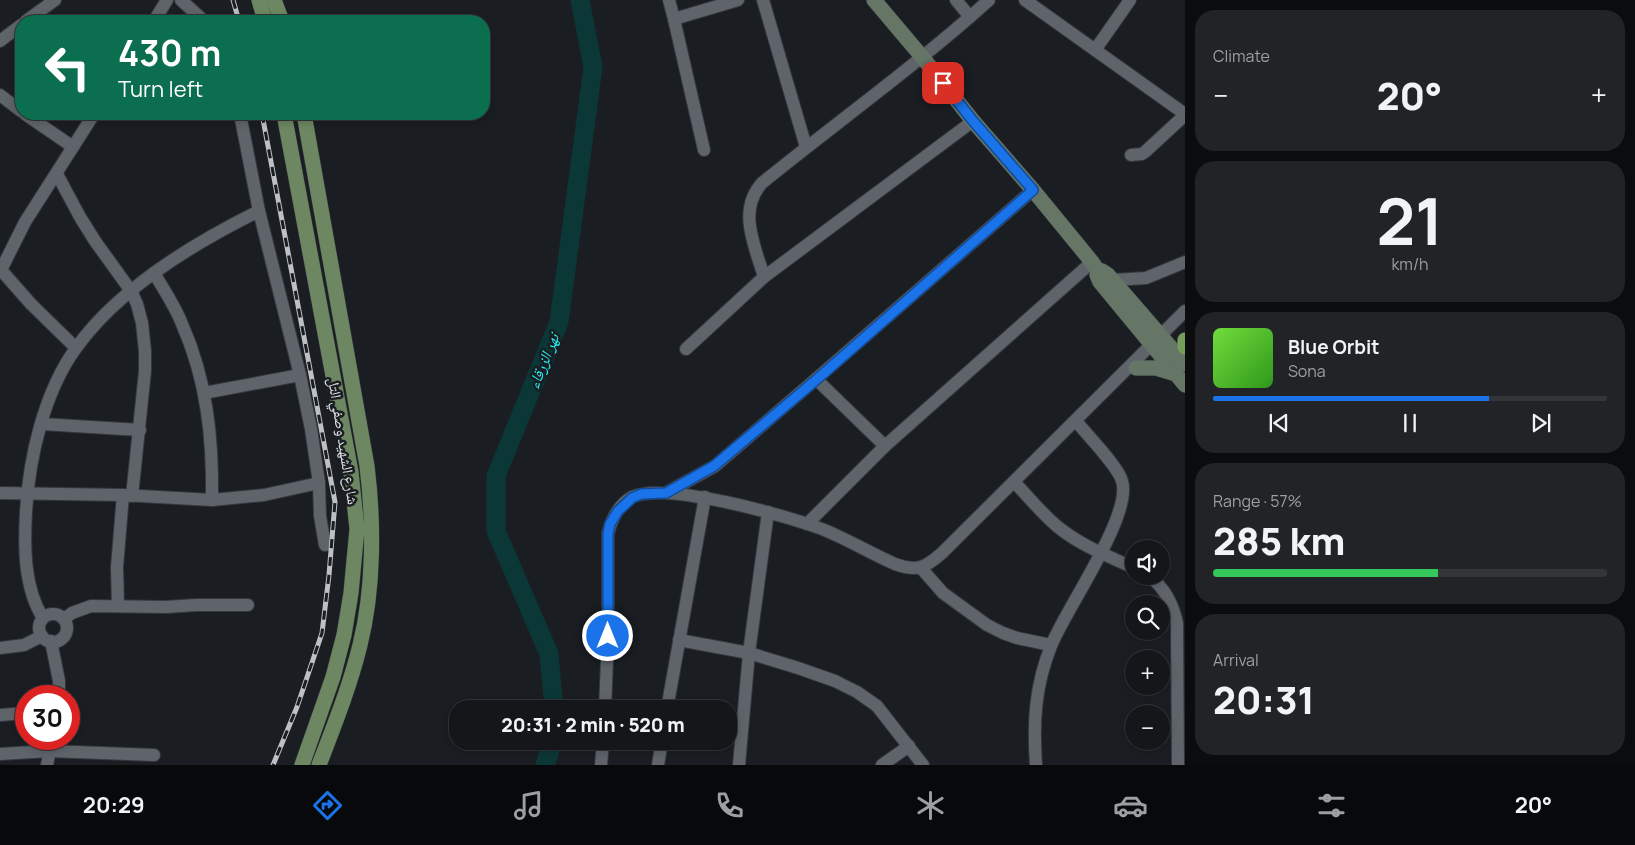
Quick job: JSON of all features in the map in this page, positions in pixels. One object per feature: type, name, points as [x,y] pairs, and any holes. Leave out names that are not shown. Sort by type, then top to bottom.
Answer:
[{"type":"highway","points":[[1185,340],[1185,347]]},
{"type":"main road","points":[[259,0],[263,15]]},
{"type":"main road","points":[[274,0],[280,15]]},
{"type":"main road","name":"شارع الشهيد وصفي التل","points":[[285,120],[351,472],[356,529],[351,593],[344,635],[333,677],[302,765]]},
{"type":"main road","name":"شارع الشهيد وصفي التل","points":[[305,120],[371,496],[370,586],[360,644],[342,704],[319,765]]},
{"type":"street","points":[[34,15],[55,0]]},
{"type":"street","points":[[158,15],[167,0]]},
{"type":"street","points":[[181,0],[197,15]]},
{"type":"street","points":[[668,0],[704,150]]},
{"type":"street","points":[[674,19],[738,0]]},
{"type":"street","points":[[763,0],[806,147]]},
{"type":"street","points":[[874,0],[1095,266],[1113,280],[1182,374]]},
{"type":"street","points":[[956,0],[970,17]]},
{"type":"street","points":[[764,278],[749,227],[749,206],[756,189],[806,147],[923,58],[989,0]]},
{"type":"street","points":[[1025,0],[1185,115],[1142,154],[1131,155]]},
{"type":"street","points":[[1095,50],[1130,0]]},
{"type":"street","points":[[0,41],[15,30]]},
{"type":"street","points":[[0,95],[15,106]]},
{"type":"street","points":[[34,120],[73,147]]},
{"type":"street","points":[[76,348],[31,304],[1,271],[26,222],[90,120]]},
{"type":"street","points":[[241,120],[259,211],[300,375],[311,428],[319,483],[320,516],[324,546]]},
{"type":"street","points":[[686,349],[764,278],[973,121]]},
{"type":"street","points":[[57,174],[95,241],[131,291],[141,315],[145,350],[140,430],[128,495],[118,567],[118,606]]},
{"type":"street","points":[[666,493],[714,466],[816,380],[1033,190]]},
{"type":"street","points":[[43,618],[34,601],[29,577],[26,548],[27,494],[34,451],[51,395],[76,348],[93,327],[131,291],[154,273],[204,240],[259,211]]},
{"type":"street","points":[[1113,280],[1146,278],[1185,262]]},
{"type":"street","points":[[1095,266],[1100,282],[1158,342]]},
{"type":"street","points":[[807,524],[885,446],[1095,266]]},
{"type":"street","points":[[154,273],[181,321],[193,352],[204,393],[212,451],[212,500]]},
{"type":"street","points":[[1118,379],[1128,375],[1136,368],[1185,311]]},
{"type":"street","points":[[605,700],[608,636],[608,534],[610,524],[618,511],[632,498],[641,494],[666,493],[705,497],[768,512],[839,536],[895,564],[921,568],[942,553],[1122,373],[1185,321]]},
{"type":"street","points":[[1136,368],[1156,368],[1182,374]]},
{"type":"street","points":[[204,393],[300,375]]},
{"type":"street","points":[[816,380],[885,446]]},
{"type":"street","points":[[1036,765],[1035,712],[1041,675],[1051,645],[1101,553],[1122,504],[1124,487],[1114,466],[1076,421]]},
{"type":"street","points":[[42,424],[140,430]]},
{"type":"street","points":[[1014,482],[1058,527],[1077,540],[1125,564]]},
{"type":"street","points":[[0,493],[128,495],[212,500],[264,494],[319,483]]},
{"type":"street","points":[[669,700],[705,497]]},
{"type":"street","points":[[739,765],[750,654],[768,512]]},
{"type":"street","points":[[921,568],[943,593],[987,625],[1017,638],[1051,645]]},
{"type":"street","points":[[1158,585],[1166,594],[1175,613],[1177,623],[1178,765]]},
{"type":"street","points":[[64,619],[72,613],[87,607],[248,606]]},
{"type":"street","points":[[0,648],[24,645],[47,639],[61,640],[67,627],[64,619],[54,614],[48,615],[43,618],[40,624],[40,630],[47,639],[59,685]]},
{"type":"street","points":[[679,640],[750,654],[798,668],[834,681],[857,692],[877,706],[923,765]]},
{"type":"street","points":[[0,715],[15,714]]},
{"type":"street","points":[[882,765],[909,746]]},
{"type":"street","points":[[0,754],[23,750]]},
{"type":"street","points":[[47,765],[50,750]]},
{"type":"street","points":[[63,750],[85,759],[154,755]]},
{"type":"street","points":[[601,765],[602,750]]},
{"type":"street","points":[[658,765],[660,750]]},
{"type":"waterway","name":"نهر الزرقاء","points":[[553,700],[549,654],[496,531],[496,476],[559,322],[593,67],[580,0]]},
{"type":"waterway","name":"نهر الزرقاء","points":[[545,765],[550,750]]},
{"type":"railway","points":[[233,0],[237,15]]},
{"type":"railway","points":[[263,120],[335,502],[322,633],[297,707],[273,765]]},
{"type":"route","points":[[608,636],[608,534],[610,524],[624,504],[641,494],[666,493],[714,466],[816,380],[1033,190],[973,121],[943,83]]}]
